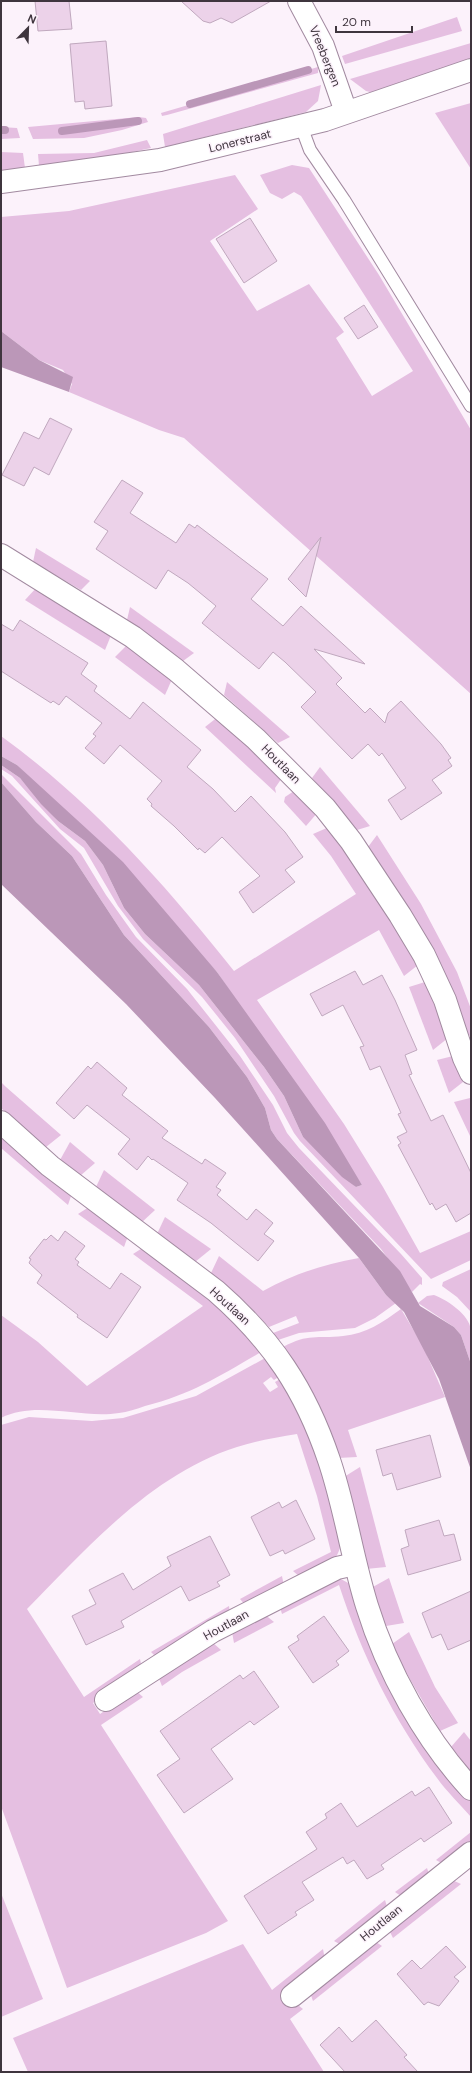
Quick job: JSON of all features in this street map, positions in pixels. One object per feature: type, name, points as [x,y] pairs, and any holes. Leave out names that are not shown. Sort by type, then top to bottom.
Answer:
[{"type":"street","name":"Vreebergen","points":[[299,1],[323,46],[346,112]]},
{"type":"street","name":"Lonerstraat","points":[[1,182],[148,163],[325,120],[471,70]]},
{"type":"street","name":"Houtlaan","points":[[1,555],[133,637],[176,670],[256,739],[325,808],[351,841],[396,909],[424,955],[445,1000],[469,1062]]},
{"type":"street","name":"Houtlaan","points":[[1,1122],[50,1166],[216,1291],[240,1312],[273,1349],[300,1393],[322,1440],[329,1461],[367,1608],[382,1648],[430,1738],[471,1789]]},
{"type":"street","name":"Houtlaan","points":[[106,1700],[213,1632],[338,1568],[355,1564]]},
{"type":"street","name":"Houtlaan","points":[[292,1996],[471,1853]]},
{"type":"lane","points":[[301,126],[310,150],[344,200],[471,406]]},
{"type":"shaded area","points":[[457,17],[462,31],[345,64],[342,56]]},
{"type":"shaded area","points":[[471,43],[471,61],[378,94],[366,91],[350,79]]},
{"type":"shaded area","points":[[318,67],[318,73],[167,115],[162,116],[161,113]]},
{"type":"shaded area","points":[[321,85],[318,101],[306,112],[165,147],[163,134]]},
{"type":"shaded area","points":[[471,103],[471,169],[435,113]]},
{"type":"shaded area","points":[[139,117],[146,118],[148,122],[122,130],[84,138],[33,139],[28,127]]},
{"type":"shaded area","points":[[1,127],[17,128],[20,138],[1,139]]},
{"type":"shaded area","points":[[147,140],[151,148],[95,160],[39,166],[38,154],[94,153]]},
{"type":"shaded area","points":[[1,152],[23,153],[25,168],[1,171]]},
{"type":"shaded area","points":[[292,165],[309,168],[379,275],[471,430],[471,694],[184,438],[159,430],[69,392],[72,384],[63,370],[39,360],[1,331],[1,217],[69,211],[235,175],[258,209],[210,241],[257,311],[309,284],[344,332],[336,338],[372,396],[413,371],[301,196],[294,192],[282,199],[270,193],[260,175]]},
{"type":"shaded area","points":[[1,331],[39,360],[73,377],[69,392],[1,367]]},
{"type":"shaded area","points":[[36,548],[90,581],[81,590],[33,562]]},
{"type":"shaded area","points":[[38,586],[112,633],[105,650],[25,600]]},
{"type":"shaded area","points":[[130,607],[194,653],[183,661],[127,620]]},
{"type":"shaded area","points":[[128,644],[173,677],[165,695],[115,657]]},
{"type":"shaded area","points":[[227,682],[290,737],[278,743],[224,695]]},
{"type":"shaded area","points":[[219,716],[284,775],[275,788],[276,793],[205,727]]},
{"type":"shaded area","points":[[1,736],[34,761],[97,816],[154,876],[234,971],[356,894],[331,856],[313,834],[329,827],[373,889],[418,965],[404,976],[379,930],[257,1000],[344,1124],[383,1187],[420,1253],[471,1231],[471,1260],[431,1279],[300,1141],[274,1096],[235,1038],[202,997],[143,939],[118,906],[84,848],[60,829],[12,776],[1,769],[1,765],[20,778],[58,821],[85,841],[103,865],[124,908],[145,934],[199,985],[264,1067],[284,1096],[303,1137],[356,1187],[362,1185],[217,972],[17,765],[1,756]]},
{"type":"shaded area","points":[[1,756],[17,765],[123,862],[217,972],[325,1123],[362,1185],[356,1187],[342,1177],[303,1137],[284,1096],[264,1067],[199,985],[145,934],[124,908],[103,865],[85,841],[58,821],[41,804],[20,778],[1,765]]},
{"type":"shaded area","points":[[320,767],[370,826],[357,830],[312,778]]},
{"type":"shaded area","points":[[1,774],[81,854],[106,895],[136,937],[187,989],[240,1056],[273,1105],[287,1133],[299,1148],[401,1254],[422,1278],[422,1285],[420,1284],[412,1292],[381,1249],[277,1139],[271,1130],[265,1108],[247,1077],[209,1027],[124,935],[72,856],[36,822],[1,782]]},
{"type":"shaded area","points":[[1,782],[36,822],[72,856],[124,935],[209,1027],[247,1077],[265,1108],[271,1130],[277,1139],[400,1271],[420,1306],[454,1327],[461,1335],[471,1364],[471,1470],[439,1379],[404,1312],[386,1295],[359,1258],[215,1098],[126,1004],[1,884]]},
{"type":"shaded area","points":[[297,789],[318,812],[306,826],[284,802],[285,797]]},
{"type":"shaded area","points":[[377,835],[421,904],[457,972],[471,1009],[471,1037],[465,1031],[416,923],[368,847]]},
{"type":"shaded area","points":[[425,982],[448,1038],[433,1050],[409,987]]},
{"type":"shaded area","points":[[453,1056],[463,1082],[449,1093],[437,1060]]},
{"type":"shaded area","points":[[1,1082],[61,1135],[46,1147],[1,1108]]},
{"type":"shaded area","points":[[471,1099],[471,1138],[454,1102]]},
{"type":"shaded area","points":[[1,1133],[72,1193],[68,1205],[1,1148]]},
{"type":"shaded area","points":[[70,1142],[95,1163],[80,1176],[60,1160]]},
{"type":"shaded area","points":[[104,1170],[155,1210],[141,1223],[96,1187]]},
{"type":"shaded area","points":[[89,1207],[128,1236],[124,1247],[78,1214]]},
{"type":"shaded area","points":[[165,1217],[211,1249],[195,1262],[157,1234]]},
{"type":"shaded area","points":[[144,1247],[222,1306],[263,1351],[220,1376],[192,1390],[178,1396],[129,1411],[119,1413],[89,1414],[29,1410],[1,1418],[1,1315],[38,1342],[87,1386],[203,1306],[133,1254]]},
{"type":"shaded area","points":[[219,1256],[263,1291],[310,1270],[359,1258],[386,1295],[396,1303],[375,1318],[355,1328],[299,1333],[278,1340],[273,1333],[299,1323],[296,1316],[269,1327],[246,1303],[211,1273]]},
{"type":"shaded area","points":[[471,1269],[471,1312],[457,1297],[442,1286],[443,1282]]},
{"type":"shaded area","points":[[434,1295],[457,1308],[466,1318],[471,1330],[471,1364],[461,1335],[454,1327],[418,1303],[427,1296]]},
{"type":"shaded area","points":[[401,1309],[423,1346],[445,1397],[348,1430],[357,1457],[338,1458],[283,1347],[306,1338],[334,1337],[359,1333],[381,1323]]},
{"type":"shaded area","points":[[267,1357],[280,1376],[274,1380],[271,1377],[263,1383],[270,1392],[278,1387],[275,1382],[282,1378],[299,1411],[313,1445],[340,1539],[340,1549],[332,1561],[300,1577],[293,1571],[331,1552],[317,1496],[297,1434],[290,1435],[237,1447],[206,1459],[177,1475],[149,1494],[123,1515],[74,1561],[27,1609],[84,1697],[140,1659],[142,1669],[93,1703],[100,1714],[135,1690],[143,1697],[101,1725],[228,1921],[206,1933],[67,1988],[1,1806],[1,1425],[29,1417],[92,1421],[123,1418],[196,1396]]},
{"type":"shaded area","points":[[360,1467],[386,1567],[366,1569],[344,1477]]},
{"type":"shaded area","points":[[282,1576],[284,1586],[246,1606],[240,1599]]},
{"type":"shaded area","points":[[339,1578],[350,1584],[454,1782],[471,1801],[471,1817],[437,1778],[406,1733],[380,1686],[358,1636],[339,1585],[282,1614],[279,1604]]},
{"type":"shaded area","points":[[389,1578],[404,1623],[386,1626],[371,1588]]},
{"type":"shaded area","points":[[229,1606],[230,1615],[158,1659],[151,1652]]},
{"type":"shaded area","points":[[263,1613],[274,1622],[234,1643],[232,1632]]},
{"type":"shaded area","points":[[409,1632],[435,1687],[458,1723],[440,1731],[403,1667],[392,1644]]},
{"type":"shaded area","points":[[212,1642],[221,1650],[182,1672],[162,1686],[158,1676]]},
{"type":"shaded area","points":[[464,1732],[471,1741],[471,1772],[451,1747]]},
{"type":"shaded area","points":[[471,1832],[471,1845],[445,1865],[436,1860]]},
{"type":"shaded area","points":[[427,1868],[430,1877],[404,1898],[395,1892]]},
{"type":"shaded area","points":[[450,1879],[461,1884],[393,1938],[388,1928]]},
{"type":"shaded area","points":[[1,1893],[43,1999],[1,2017]]},
{"type":"shaded area","points":[[385,1900],[388,1910],[343,1946],[334,1941]]},
{"type":"shaded area","points":[[373,1940],[382,1946],[313,2001],[309,1990]]},
{"type":"shaded area","points":[[243,1944],[272,1990],[323,1949],[325,1960],[280,1996],[287,2007],[294,2002],[303,2009],[290,2019],[324,2072],[28,2072],[13,2038]]},
{"type":"building","points":[[35,1],[69,1],[72,29],[38,31]]},
{"type":"building","points":[[181,1],[271,1],[232,23],[221,18],[210,23],[203,21]]},
{"type":"building","points":[[106,41],[112,106],[85,109],[84,101],[75,102],[70,44]]},
{"type":"building","points":[[250,218],[277,261],[244,283],[216,239]]},
{"type":"building","points":[[364,305],[378,327],[358,339],[344,318]]},
{"type":"building","points":[[50,418],[72,429],[49,475],[34,467],[24,486],[2,475],[24,432],[39,439]]},
{"type":"building","points":[[122,480],[143,493],[130,513],[176,543],[189,524],[195,528],[197,525],[268,579],[251,599],[283,626],[301,606],[365,664],[314,649],[342,678],[336,684],[365,713],[370,708],[385,723],[388,713],[401,701],[441,744],[451,758],[448,760],[452,766],[432,780],[442,793],[401,820],[388,800],[406,788],[382,753],[379,756],[368,744],[352,759],[301,707],[316,692],[285,662],[273,652],[259,669],[202,623],[216,606],[188,583],[168,570],[156,589],[96,549],[108,531],[94,522]]},
{"type":"building","points":[[321,537],[306,597],[288,579]]},
{"type":"building","points":[[20,620],[88,663],[81,674],[97,686],[94,691],[130,719],[143,702],[201,750],[187,767],[213,789],[235,812],[251,796],[285,832],[303,857],[285,870],[295,882],[253,913],[239,892],[260,876],[222,837],[205,853],[199,848],[198,850],[151,806],[152,804],[147,799],[162,781],[120,745],[104,764],[85,748],[96,736],[93,734],[102,723],[66,696],[59,705],[53,701],[51,703],[1,671],[1,624],[13,631]]},
{"type":"building","points":[[355,971],[363,985],[382,975],[395,1000],[417,1050],[405,1055],[412,1074],[409,1075],[431,1121],[443,1115],[471,1173],[471,1213],[456,1222],[446,1204],[436,1210],[432,1203],[430,1205],[398,1145],[401,1143],[397,1137],[407,1132],[398,1114],[401,1113],[380,1066],[370,1070],[360,1047],[364,1046],[343,1005],[322,1016],[310,994]]},
{"type":"building","points":[[97,1062],[127,1088],[122,1095],[168,1131],[162,1138],[202,1164],[205,1159],[226,1173],[216,1187],[221,1190],[217,1195],[247,1220],[256,1209],[273,1223],[264,1234],[274,1241],[258,1261],[211,1223],[177,1200],[188,1183],[148,1156],[137,1170],[118,1154],[130,1139],[87,1105],[74,1119],[56,1103],[88,1066],[91,1069]]},
{"type":"building","points":[[65,1231],[85,1246],[75,1259],[79,1262],[77,1265],[110,1289],[121,1273],[141,1287],[107,1338],[77,1317],[78,1315],[37,1283],[42,1275],[29,1263],[31,1259],[29,1258],[44,1239],[46,1240],[51,1235],[58,1241]]},
{"type":"building","points":[[430,1435],[441,1477],[397,1490],[392,1473],[383,1476],[376,1450]]},
{"type":"building","points":[[296,1500],[315,1539],[285,1554],[283,1550],[270,1556],[251,1517],[279,1502],[282,1508]]},
{"type":"building","points":[[439,1520],[444,1536],[454,1534],[461,1560],[408,1575],[401,1549],[409,1546],[405,1530]]},
{"type":"building","points":[[210,1536],[230,1575],[217,1582],[220,1586],[189,1601],[181,1586],[121,1621],[124,1627],[86,1645],[72,1616],[96,1604],[89,1590],[123,1573],[133,1590],[171,1566],[167,1557]]},
{"type":"building","points":[[471,1591],[471,1640],[448,1650],[441,1634],[432,1638],[422,1613]]},
{"type":"building","points":[[324,1616],[349,1651],[336,1661],[339,1665],[313,1683],[288,1647],[299,1640],[297,1636]]},
{"type":"building","points":[[254,1671],[279,1707],[254,1725],[250,1721],[211,1749],[233,1779],[184,1813],[157,1775],[180,1759],[160,1731],[240,1675],[243,1679]]},
{"type":"building","points":[[429,1787],[452,1823],[424,1842],[421,1838],[381,1865],[384,1869],[367,1879],[354,1860],[347,1864],[343,1857],[302,1882],[314,1900],[295,1912],[297,1915],[268,1934],[244,1896],[317,1849],[306,1832],[327,1818],[325,1814],[341,1803],[357,1827],[412,1791],[415,1796]]},
{"type":"building","points":[[446,1946],[466,1967],[454,1977],[459,1981],[439,2006],[428,2002],[424,2005],[397,1974],[412,1960],[421,1969]]},
{"type":"building","points":[[376,2020],[407,2055],[404,2057],[418,2072],[345,2072],[320,2045],[339,2027],[352,2042]]},
{"type":"waterway","points":[[190,104],[308,70]]},
{"type":"waterway","points":[[62,131],[138,121]]}]
